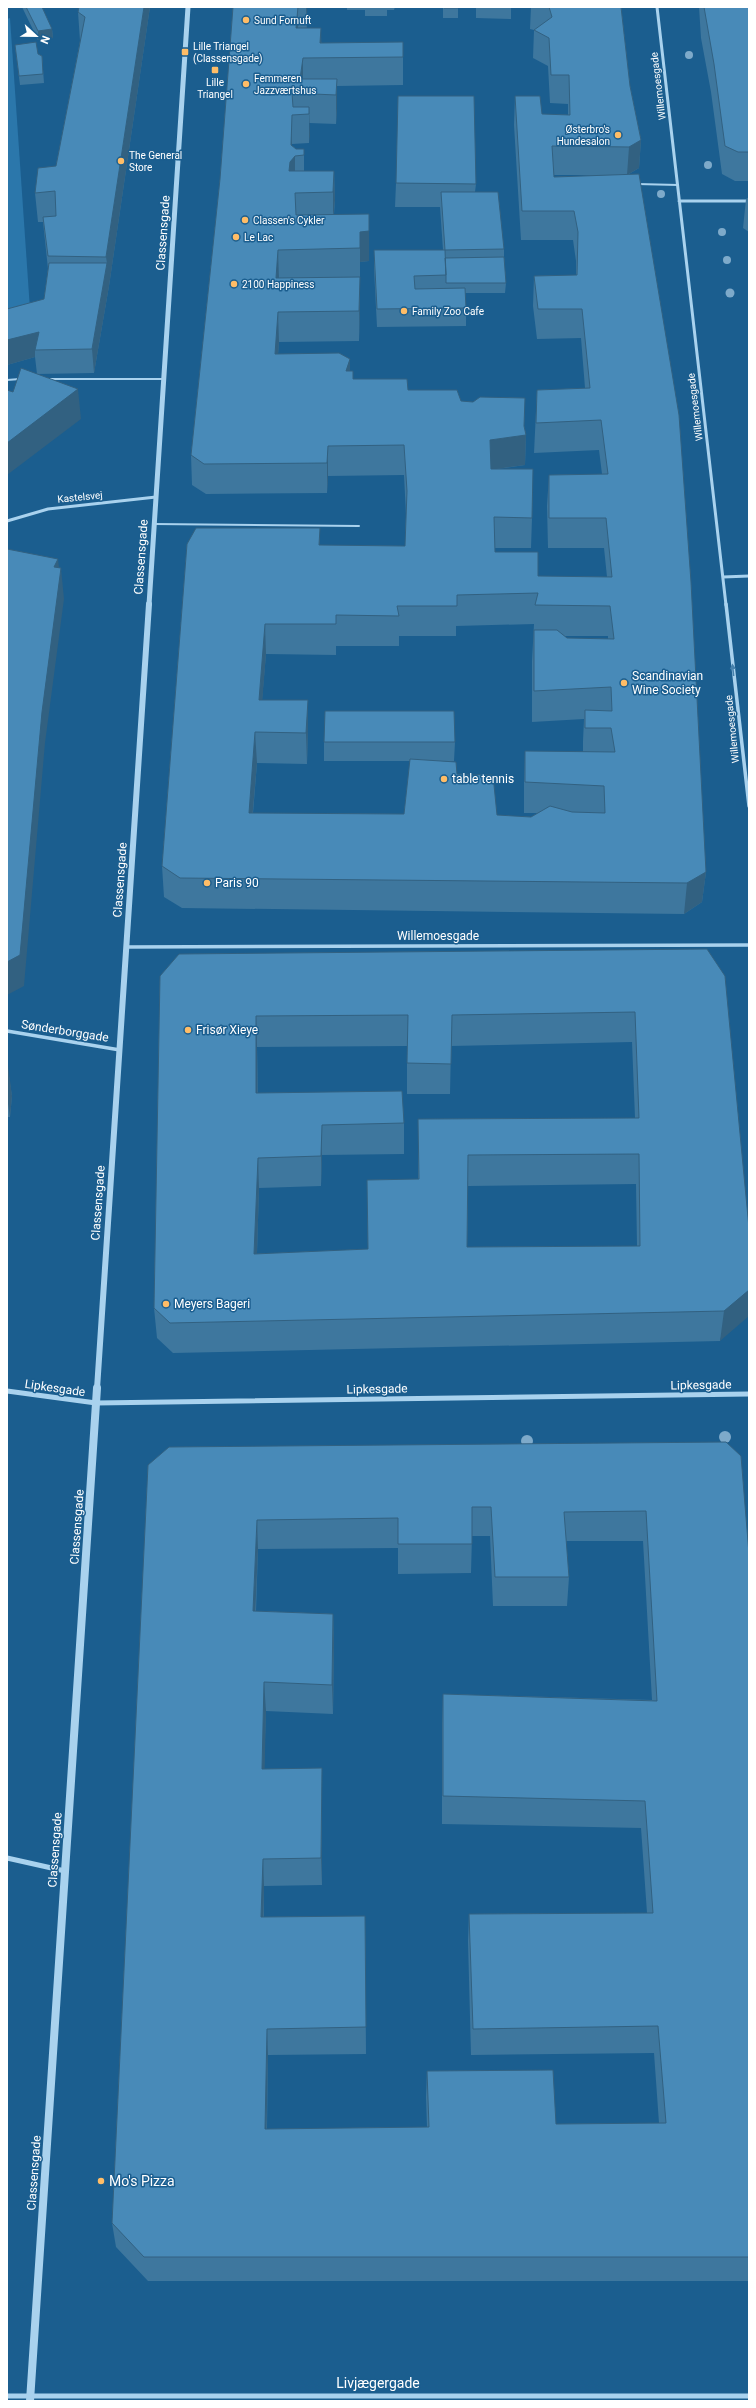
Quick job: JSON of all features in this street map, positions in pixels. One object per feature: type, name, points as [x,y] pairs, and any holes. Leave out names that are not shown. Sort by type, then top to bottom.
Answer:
[{"type":"street","name":"Classensgade","points":[[30,2398],[188,7]]},
{"type":"street","name":"Willemoesgade","points":[[657,7],[749,806]]},
{"type":"street","points":[[679,201],[749,201]]},
{"type":"street","name":"Kastelsvej","points":[[7,521],[48,508],[156,497]]},
{"type":"street","points":[[723,577],[749,576]]},
{"type":"street","name":"Willemoesgade","points":[[126,947],[749,946]]},
{"type":"street","name":"Sønderborggade","points":[[7,1031],[120,1050]]},
{"type":"street","name":"Lipkesgade","points":[[7,1391],[96,1403],[749,1394]]},
{"type":"street","points":[[7,1858],[64,1871]]},
{"type":"street","name":"Livjægergade","points":[[7,2396],[30,2398],[749,2396]]},
{"type":"lane","points":[[632,184],[678,185]]},
{"type":"lane","points":[[7,380],[21,379]]},
{"type":"lane","points":[[45,379],[164,379]]},
{"type":"lane","points":[[154,524],[359,526]]},
{"type":"shaded area","points":[[10,18],[31,324],[7,331],[7,19]]},
{"type":"building","points":[[26,7],[42,7],[52,29],[38,31]]},
{"type":"building","points":[[79,7],[144,7],[106,257],[48,256],[43,217],[56,216],[55,191],[35,193],[38,168],[56,166],[85,17],[78,12]]},
{"type":"building","points":[[233,7],[298,7],[296,28],[321,28],[320,43],[403,42],[403,57],[303,58],[300,79],[337,79],[336,95],[292,93],[293,107],[309,107],[309,114],[292,115],[291,145],[296,149],[304,149],[304,155],[295,156],[290,162],[289,171],[334,171],[333,192],[295,193],[296,215],[369,214],[369,231],[360,232],[360,248],[278,250],[276,278],[360,277],[359,311],[278,312],[275,354],[339,353],[350,359],[346,371],[353,371],[353,379],[407,379],[408,390],[457,390],[461,401],[473,402],[480,397],[525,398],[524,426],[526,435],[490,440],[491,469],[533,469],[532,518],[494,517],[495,552],[538,552],[538,576],[612,577],[606,518],[549,518],[549,475],[608,474],[601,420],[536,423],[537,390],[590,388],[582,309],[538,309],[534,276],[577,275],[578,232],[574,211],[522,211],[515,96],[540,96],[542,114],[570,115],[569,75],[551,75],[549,38],[534,30],[552,17],[549,7],[621,7],[630,86],[641,140],[629,147],[552,146],[554,177],[639,174],[679,415],[691,582],[706,872],[687,883],[180,878],[162,866],[187,544],[196,528],[320,528],[319,545],[405,546],[407,491],[404,445],[328,446],[327,463],[204,464],[191,455],[220,179]],"holes":[[[538,593],[535,605],[610,606],[614,639],[567,638],[557,630],[534,630],[534,691],[611,687],[612,711],[585,710],[585,728],[611,728],[615,752],[525,751],[525,782],[604,786],[605,813],[572,812],[550,806],[531,817],[497,815],[493,775],[457,774],[456,762],[410,759],[404,814],[249,813],[255,732],[306,733],[308,700],[259,700],[265,624],[336,624],[336,615],[399,616],[397,606],[457,606],[457,595]]]},
{"type":"building","points":[[458,7],[458,8],[444,8]]},
{"type":"building","points":[[704,7],[749,7],[749,152],[738,152],[725,146],[714,64]]},
{"type":"building","points":[[36,42],[38,54],[42,56],[43,74],[19,76],[15,45]]},
{"type":"building","points":[[398,96],[474,96],[476,184],[396,183]]},
{"type":"building","points":[[441,192],[498,192],[504,249],[445,250]]},
{"type":"building","points":[[374,250],[445,250],[446,275],[414,276],[415,289],[465,288],[466,308],[377,309]]},
{"type":"building","points":[[504,257],[506,283],[446,283],[445,258]]},
{"type":"building","points":[[49,263],[107,263],[92,349],[35,350],[39,332],[7,340],[7,309],[44,299]]},
{"type":"building","points":[[21,368],[78,389],[7,443],[7,390],[13,392]]},
{"type":"building","points":[[7,549],[58,559],[54,567],[61,568],[42,712],[20,955],[7,962]]},
{"type":"building","points":[[325,711],[454,711],[455,742],[324,742]]},
{"type":"building","points":[[707,949],[725,976],[749,1228],[749,1290],[724,1311],[170,1323],[154,1308],[160,976],[179,954]],"holes":[[[635,1012],[639,1118],[418,1119],[419,1179],[367,1180],[368,1249],[254,1254],[258,1158],[321,1156],[322,1125],[404,1123],[402,1091],[256,1093],[256,1016],[408,1015],[407,1063],[451,1064],[452,1015]],[[639,1154],[640,1246],[467,1247],[468,1155]]]},
{"type":"building","points":[[726,1442],[741,1456],[749,1554],[749,2257],[144,2257],[112,2223],[148,1465],[169,1447]],"holes":[[[472,1507],[491,1507],[495,1577],[569,1577],[564,1512],[646,1511],[657,1701],[443,1694],[443,1796],[645,1801],[653,1913],[469,1914],[473,2029],[658,2026],[666,2123],[556,2124],[553,2070],[427,2071],[429,2127],[265,2129],[267,2029],[366,2027],[365,1916],[261,1917],[263,1859],[321,1858],[322,1768],[262,1769],[264,1682],[332,1685],[333,1614],[253,1611],[257,1520],[398,1518],[398,1544],[472,1544]]]},
{"type":"place","name":"Sund Fornuft","points":[[246,20]]},
{"type":"place","name":"Lille Triangel (Classensgade)","points":[[185,52]]},
{"type":"place","name":"Lille Triangel","points":[[215,70]]},
{"type":"place","name":"Femmeren Jazzværtshus","points":[[246,84]]},
{"type":"place","name":"Østerbro's Hundesalon","points":[[618,135]]},
{"type":"place","name":"The General Store","points":[[121,161]]},
{"type":"place","name":"Classen's Cykler","points":[[245,220]]},
{"type":"place","name":"Le Lac","points":[[236,237]]},
{"type":"place","name":"2100 Happiness","points":[[234,284]]},
{"type":"place","name":"Family Zoo Cafe","points":[[404,311]]},
{"type":"place","name":"Scandinavian Wine Society","points":[[624,683]]},
{"type":"place","name":"table tennis","points":[[444,779]]},
{"type":"place","name":"Paris 90","points":[[207,883]]},
{"type":"place","name":"Frisør Xieye","points":[[188,1030]]},
{"type":"place","name":"Meyers Bageri","points":[[166,1304]]},
{"type":"place","name":"Mo's Pizza","points":[[101,2181]]}]
